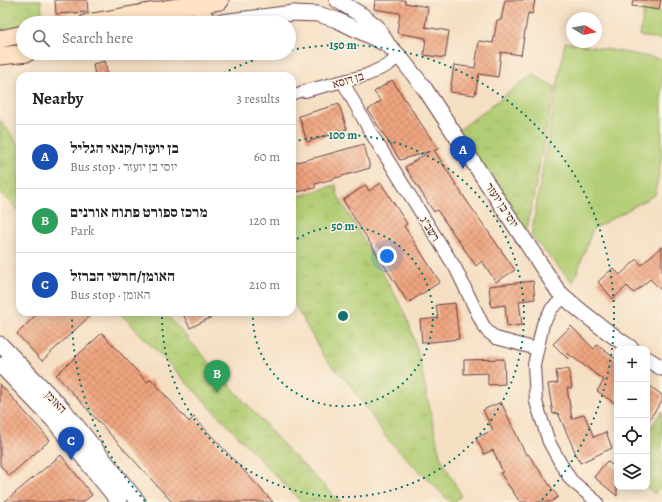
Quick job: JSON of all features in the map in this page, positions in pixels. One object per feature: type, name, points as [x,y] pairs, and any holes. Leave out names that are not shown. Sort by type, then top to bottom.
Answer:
[{"type":"main road","points":[[118,16],[171,4],[223,0]]},
{"type":"main road","points":[[213,16],[223,0]]},
{"type":"main road","points":[[196,2],[204,16]]},
{"type":"main road","points":[[0,39],[16,36]]},
{"type":"main road","points":[[0,56],[16,54]]},
{"type":"street","points":[[337,20],[344,2]]},
{"type":"street","name":"יוסי בן יועזר","points":[[344,2],[377,27],[388,45],[399,56],[425,89],[558,291],[592,320],[628,346]]},
{"type":"street","name":"יוסי בן יועזר","points":[[269,16],[293,13],[318,14],[337,20],[388,45]]},
{"type":"street","name":"בן דוסא","points":[[296,94],[367,75],[388,66],[399,56]]},
{"type":"street","name":"רשב\"ג","points":[[343,82],[370,133],[456,269],[482,323],[488,332],[496,338],[537,349]]},
{"type":"street","points":[[565,297],[552,308],[543,324],[534,365],[536,402],[549,442],[561,464],[571,480],[597,502]]},
{"type":"street","name":"האומן","points":[[0,344],[64,410],[138,502]]},
{"type":"street","points":[[650,361],[662,368]]},
{"type":"street","name":"האומן","points":[[0,365],[53,420],[118,502]]},
{"type":"green space","points":[[0,0],[41,0],[42,16],[16,16],[16,30],[0,32]]},
{"type":"green space","points":[[644,9],[662,12],[662,40],[640,36]]},
{"type":"green space","points":[[565,42],[566,48],[599,48],[662,59],[662,155],[655,195],[593,229],[573,283],[531,236]]},
{"type":"green space","points":[[533,74],[555,87],[526,234],[455,133]]},
{"type":"green space","points":[[0,120],[16,141],[16,208],[0,192]]},
{"type":"green space","points":[[336,185],[337,194],[406,314],[417,349],[440,456],[461,495],[455,502],[450,502],[388,440],[351,386],[324,357],[296,307],[296,197]]},
{"type":"green space","points":[[123,316],[168,316],[289,451],[341,502],[301,502]]},
{"type":"green space","points":[[662,411],[662,486],[654,494],[650,490],[650,429]]},
{"type":"building","points":[[55,0],[87,0],[88,12],[56,14]]},
{"type":"building","points":[[375,0],[405,0],[405,3],[428,7],[425,27],[449,31],[445,58],[424,55],[426,38],[397,33],[400,13],[374,9]]},
{"type":"building","points":[[505,0],[535,0],[532,14],[528,13],[521,55],[501,52],[498,77],[479,74],[475,95],[450,92],[454,65],[475,68],[479,41],[493,43],[497,20],[501,20]]},
{"type":"building","points":[[633,0],[661,0],[659,10],[632,6]]},
{"type":"building","points":[[105,61],[107,72],[94,72],[93,64]]},
{"type":"building","points":[[392,80],[438,149],[434,150],[462,194],[515,270],[496,282],[482,261],[476,266],[437,210],[434,212],[405,167],[430,151],[400,160],[368,110],[381,101],[374,92]]},
{"type":"building","points":[[339,104],[347,129],[307,142],[299,116]]},
{"type":"building","points":[[364,144],[370,168],[315,184],[315,188],[296,192],[296,162]]},
{"type":"building","points":[[381,183],[407,224],[404,226],[440,282],[408,303],[343,200],[366,185],[369,191]]},
{"type":"building","points":[[662,246],[662,291],[650,279],[634,293],[627,286],[613,299],[598,282],[613,268],[620,275],[637,259],[641,265]]},
{"type":"building","points":[[533,281],[535,299],[519,301],[522,325],[507,327],[505,305],[491,307],[489,286]]},
{"type":"building","points":[[455,303],[459,339],[422,343],[420,320],[438,318],[436,305]]},
{"type":"building","points":[[35,316],[90,316],[42,361],[17,334]]},
{"type":"building","points":[[184,316],[214,316],[190,328]]},
{"type":"building","points":[[571,326],[594,349],[597,345],[614,358],[614,403],[597,391],[604,380],[567,353],[568,359],[553,344]]},
{"type":"building","points":[[102,333],[147,382],[151,379],[189,422],[194,417],[273,502],[172,502],[56,375]]},
{"type":"building","points":[[504,359],[505,384],[488,385],[488,373],[464,374],[464,360]]},
{"type":"building","points":[[569,369],[572,388],[567,388],[572,419],[584,414],[594,437],[606,432],[612,448],[580,463],[558,413],[553,414],[548,384],[558,383],[556,371]]},
{"type":"building","points":[[0,384],[50,440],[9,476],[0,465]]},
{"type":"building","points":[[650,386],[662,395],[662,401],[650,418]]},
{"type":"building","points":[[501,402],[526,455],[528,454],[558,497],[551,502],[520,502],[500,473],[503,472],[493,450],[484,454],[476,438],[493,430],[483,410]]},
{"type":"building","points":[[61,455],[92,495],[83,502],[4,502]]},
{"type":"building","points":[[607,461],[614,467],[614,490],[617,490],[617,496],[594,477]]},
{"type":"place","name":"בן יועזר/קנאי הגליל","points":[[463,169]]},
{"type":"place","name":"מרכז ספורט פתוח אורנים","points":[[217,393]]},
{"type":"place","name":"האומן/חרשי הברזל","points":[[71,460]]}]
